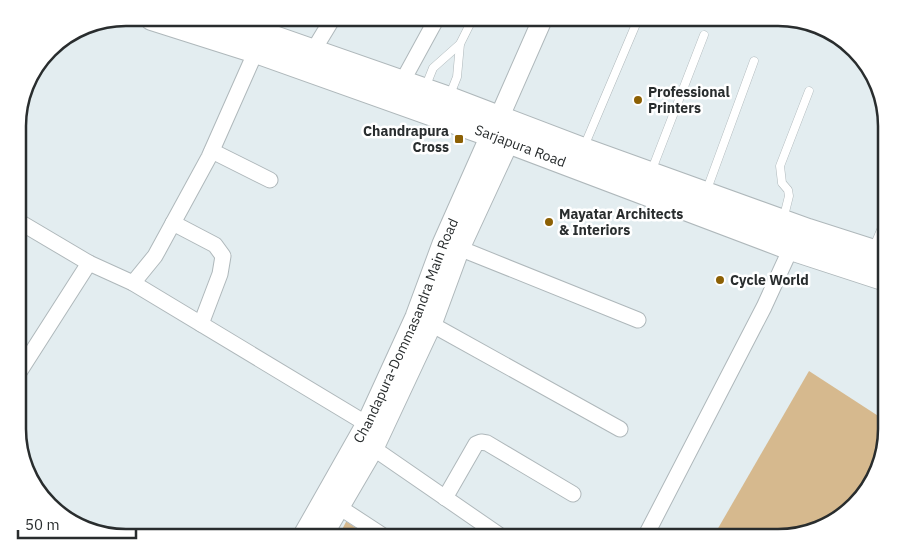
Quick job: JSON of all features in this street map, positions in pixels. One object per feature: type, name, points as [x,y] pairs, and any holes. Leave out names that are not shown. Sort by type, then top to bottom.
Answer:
[{"type":"main road","name":"Sarjapura Road","points":[[177,26],[503,130],[583,150],[782,222],[878,253]]},
{"type":"main road","name":"Sarjapura Road","points":[[256,26],[313,51],[449,99],[503,130],[791,248],[878,275]]},
{"type":"main road","name":"Chandapura-Dommasandra Main Road","points":[[327,529],[373,448],[431,324],[503,130]]},
{"type":"main road","name":"Chandapura-Dommasandra Main Road","points":[[308,529],[367,424],[416,317],[443,244],[503,130]]},
{"type":"street","points":[[313,51],[328,26]]},
{"type":"street","points":[[402,82],[433,26]]},
{"type":"street","points":[[503,130],[540,26]]},
{"type":"street","points":[[133,283],[155,256],[212,151],[256,51]]},
{"type":"street","points":[[212,151],[270,180]]},
{"type":"street","points":[[173,223],[215,245],[223,256],[220,274],[201,324]]},
{"type":"street","points":[[26,226],[89,263],[133,283],[367,424]]},
{"type":"street","points":[[459,248],[638,320]]},
{"type":"street","points":[[649,529],[764,307],[791,248]]},
{"type":"street","points":[[26,361],[89,263]]},
{"type":"street","points":[[431,324],[620,429]]},
{"type":"street","points":[[445,498],[476,444],[481,442],[487,443],[573,494]]},
{"type":"street","points":[[373,448],[490,529]]},
{"type":"street","points":[[339,507],[373,529]]},
{"type":"lane","points":[[424,90],[433,68],[460,44],[470,26]]},
{"type":"lane","points":[[583,150],[635,26]]},
{"type":"lane","points":[[651,174],[704,35]]},
{"type":"lane","points":[[449,99],[456,77],[460,44]]},
{"type":"lane","points":[[706,194],[754,61]]},
{"type":"lane","points":[[782,222],[789,196],[788,190],[782,184],[780,166],[809,91]]},
{"type":"shaded area","points":[[809,371],[878,416],[876,448],[870,467],[853,495],[833,512],[810,523],[784,529],[718,529]]},
{"type":"shaded area","points":[[347,522],[357,529],[342,529]]},
{"type":"place","name":"Professional Printers","points":[[638,100]]},
{"type":"place","name":"Chandrapura Cross","points":[[459,139]]},
{"type":"place","name":"Mayatar Architects & Interiors","points":[[549,222]]},
{"type":"place","name":"Cycle World","points":[[720,280]]}]
